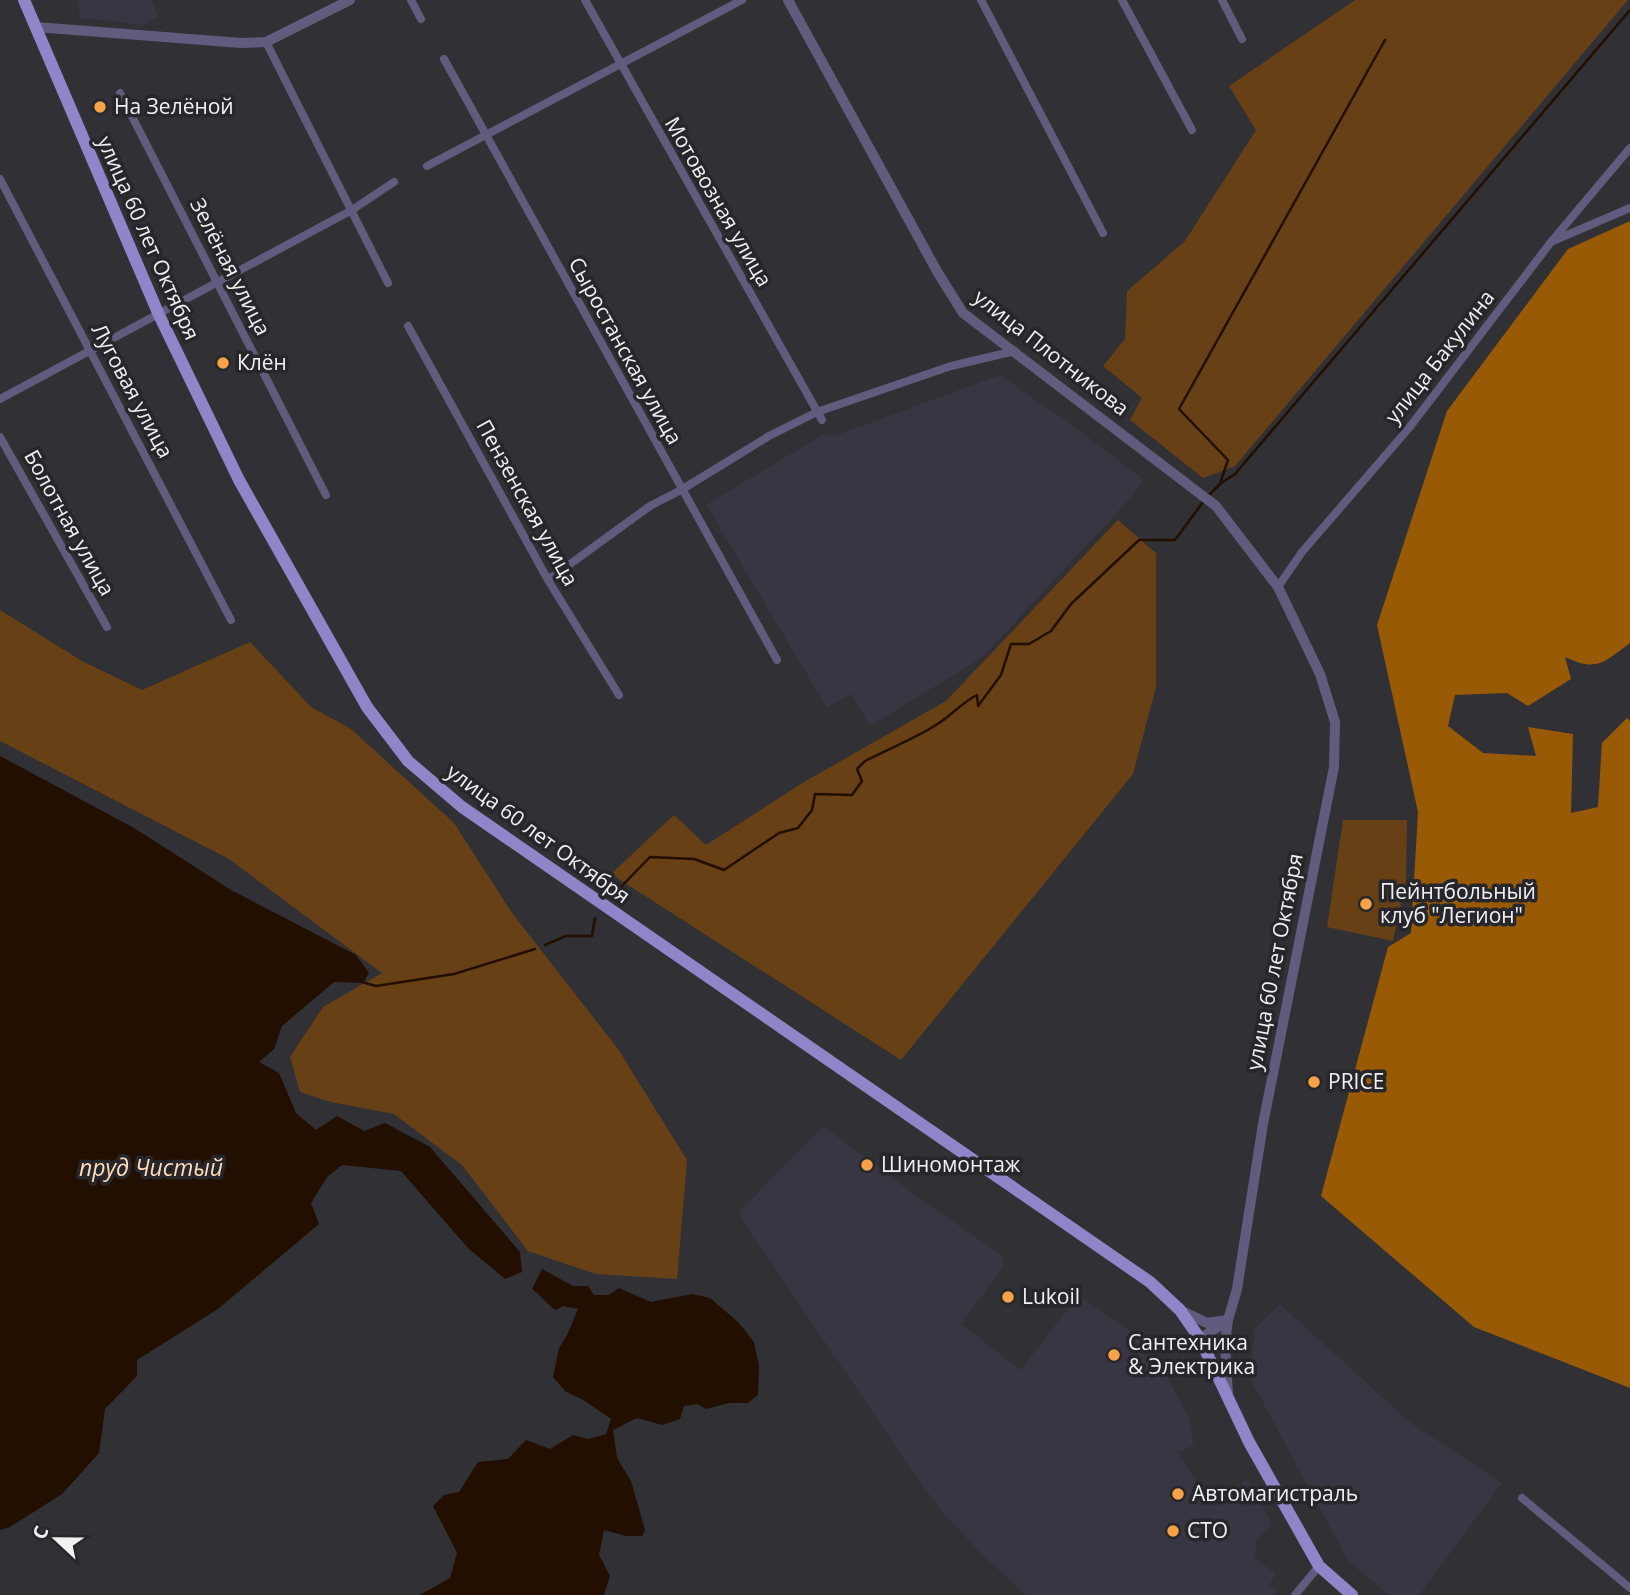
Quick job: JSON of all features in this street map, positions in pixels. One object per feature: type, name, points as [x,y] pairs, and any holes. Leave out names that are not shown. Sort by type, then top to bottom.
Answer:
[{"type":"main road","name":"улица 60 лет Октября","points":[[24,0],[159,315],[245,491],[367,707],[408,761],[462,807],[1150,1282],[1180,1310],[1200,1339],[1249,1442],[1319,1566],[1352,1595]]},
{"type":"street","points":[[36,27],[240,43],[266,42],[350,0]]},
{"type":"street","points":[[411,0],[421,19]]},
{"type":"street","name":"Мотовозная улица","points":[[585,0],[819,416]]},
{"type":"street","points":[[427,166],[742,0]]},
{"type":"street","name":"улица Плотникова","points":[[788,0],[937,273],[963,313],[1216,506],[1278,587]]},
{"type":"street","points":[[981,0],[1103,233]]},
{"type":"street","points":[[1122,0],[1192,130]]},
{"type":"street","points":[[1222,0],[1242,39]]},
{"type":"street","points":[[266,42],[388,283]]},
{"type":"street","name":"Сыростанская улица","points":[[444,59],[777,660]]},
{"type":"street","name":"Зелёная улица","points":[[120,93],[326,495]]},
{"type":"street","name":"улица Бакулина","points":[[1278,587],[1302,552],[1409,428],[1551,242],[1630,148]]},
{"type":"street","name":"Луговая улица","points":[[0,179],[231,620]]},
{"type":"street","points":[[0,399],[352,210],[394,182]]},
{"type":"street","points":[[1551,242],[1630,208]]},
{"type":"street","name":"Пензенская улица","points":[[408,326],[548,580],[619,695]]},
{"type":"street","points":[[548,580],[650,506],[769,436],[951,366],[1015,351]]},
{"type":"street","name":"Болотная улица","points":[[0,437],[107,627]]},
{"type":"street","name":"улица 60 лет Октября","points":[[1229,1399],[1225,1342],[1228,1320],[1237,1289],[1263,1124],[1334,767],[1335,722],[1320,674],[1278,587]]},
{"type":"street","points":[[1180,1310],[1207,1323],[1228,1320]]},
{"type":"street","points":[[1200,1339],[1228,1320]]},
{"type":"street","points":[[1522,1498],[1630,1588]]},
{"type":"street","points":[[1295,1595],[1319,1566]]},
{"type":"shaded area","points":[[78,0],[150,0],[158,17],[142,25],[80,18]]},
{"type":"shaded area","points":[[1355,0],[1628,0],[1235,466],[1203,478],[1130,420],[1142,398],[1103,366],[1125,339],[1127,291],[1185,241],[1256,130],[1229,86]]},
{"type":"shaded area","points":[[1630,221],[1630,643],[1599,663],[1585,664],[1565,657],[1571,679],[1528,706],[1507,693],[1455,695],[1448,726],[1483,753],[1536,756],[1528,727],[1573,734],[1571,813],[1598,807],[1602,743],[1627,718],[1630,721],[1630,1388],[1474,1327],[1321,1196],[1388,947],[1411,933],[1418,812],[1377,625],[1447,411],[1568,249]]},
{"type":"shaded area","points":[[1000,375],[1144,480],[983,657],[870,726],[851,694],[827,708],[706,505],[822,435],[837,435]]},
{"type":"shaded area","points":[[1118,520],[1156,553],[1156,687],[1133,774],[901,1060],[611,874],[674,815],[706,845],[804,782],[946,701]]},
{"type":"shaded area","points":[[0,610],[82,661],[142,690],[250,642],[311,707],[351,729],[454,823],[512,913],[618,1049],[687,1160],[677,1279],[596,1274],[528,1251],[462,1165],[394,1114],[331,1102],[300,1092],[290,1057],[323,1007],[382,973],[229,859],[0,741]]},
{"type":"shaded area","name":"Пейнтбольный клуб \"Легион\"","points":[[1343,820],[1407,820],[1406,880],[1393,941],[1327,927]]},
{"type":"shaded area","points":[[823,1126],[1000,1254],[1004,1266],[961,1324],[1021,1370],[1078,1295],[1146,1342],[1140,1352],[1160,1363],[1190,1420],[1194,1445],[1178,1452],[1210,1503],[1248,1479],[1272,1525],[1257,1539],[1255,1558],[1276,1574],[1269,1585],[1277,1591],[1274,1595],[1026,1595],[982,1555],[939,1508],[907,1463],[739,1212]]},
{"type":"shaded area","points":[[1280,1304],[1412,1424],[1502,1483],[1419,1595],[1389,1595],[1348,1561],[1251,1380],[1254,1329]]},
{"type":"water","name":"пруд Чистый","points":[[0,756],[134,828],[231,890],[356,955],[369,973],[363,983],[334,982],[282,1026],[274,1049],[259,1062],[279,1073],[296,1113],[316,1130],[337,1116],[364,1131],[385,1123],[430,1147],[520,1252],[522,1272],[505,1279],[468,1248],[401,1171],[342,1165],[327,1177],[311,1203],[319,1224],[218,1309],[137,1360],[137,1376],[105,1409],[99,1453],[62,1494],[10,1527],[0,1530]]},
{"type":"water","points":[[542,1269],[573,1286],[588,1286],[594,1295],[608,1295],[619,1288],[651,1302],[692,1294],[710,1298],[738,1322],[754,1342],[759,1366],[758,1395],[748,1403],[729,1403],[706,1409],[697,1404],[684,1406],[680,1419],[662,1425],[637,1418],[613,1430],[617,1458],[631,1481],[645,1530],[642,1536],[626,1536],[604,1530],[599,1555],[610,1576],[604,1595],[420,1595],[450,1578],[457,1553],[433,1506],[444,1495],[459,1492],[478,1462],[508,1459],[526,1440],[550,1449],[573,1435],[588,1439],[606,1434],[611,1419],[565,1391],[553,1377],[559,1348],[578,1309],[563,1306],[556,1310],[532,1289]]},
{"type":"waterway","points":[[1207,497],[1235,474],[1630,10]]},
{"type":"waterway","points":[[1220,484],[1228,460],[1179,409],[1385,40]]},
{"type":"waterway","points":[[612,896],[650,857],[694,859],[724,870],[779,833],[798,828],[812,810],[815,794],[852,795],[862,781],[857,769],[865,761],[928,730],[977,695],[978,706],[1001,675],[1011,644],[1029,644],[1051,631],[1071,604],[1139,540],[1175,540],[1203,502]]},
{"type":"waterway","points":[[545,945],[566,936],[592,936],[595,918]]},
{"type":"waterway","points":[[362,982],[376,986],[454,974],[535,949]]},
{"type":"place","name":"На Зелёной","points":[[100,107]]},
{"type":"place","name":"Клён","points":[[223,363]]},
{"type":"place","name":"Пейнтбольный клуб \"Легион\"","points":[[1366,904]]},
{"type":"place","name":"PRICE","points":[[1314,1082]]},
{"type":"place","name":"Шиномонтаж","points":[[867,1165]]},
{"type":"place","name":"Lukoil","points":[[1008,1297]]},
{"type":"place","name":"Сантехника & Электрика","points":[[1114,1355]]},
{"type":"place","name":"Автомагистраль","points":[[1178,1494]]},
{"type":"place","name":"СТО","points":[[1173,1531]]}]
